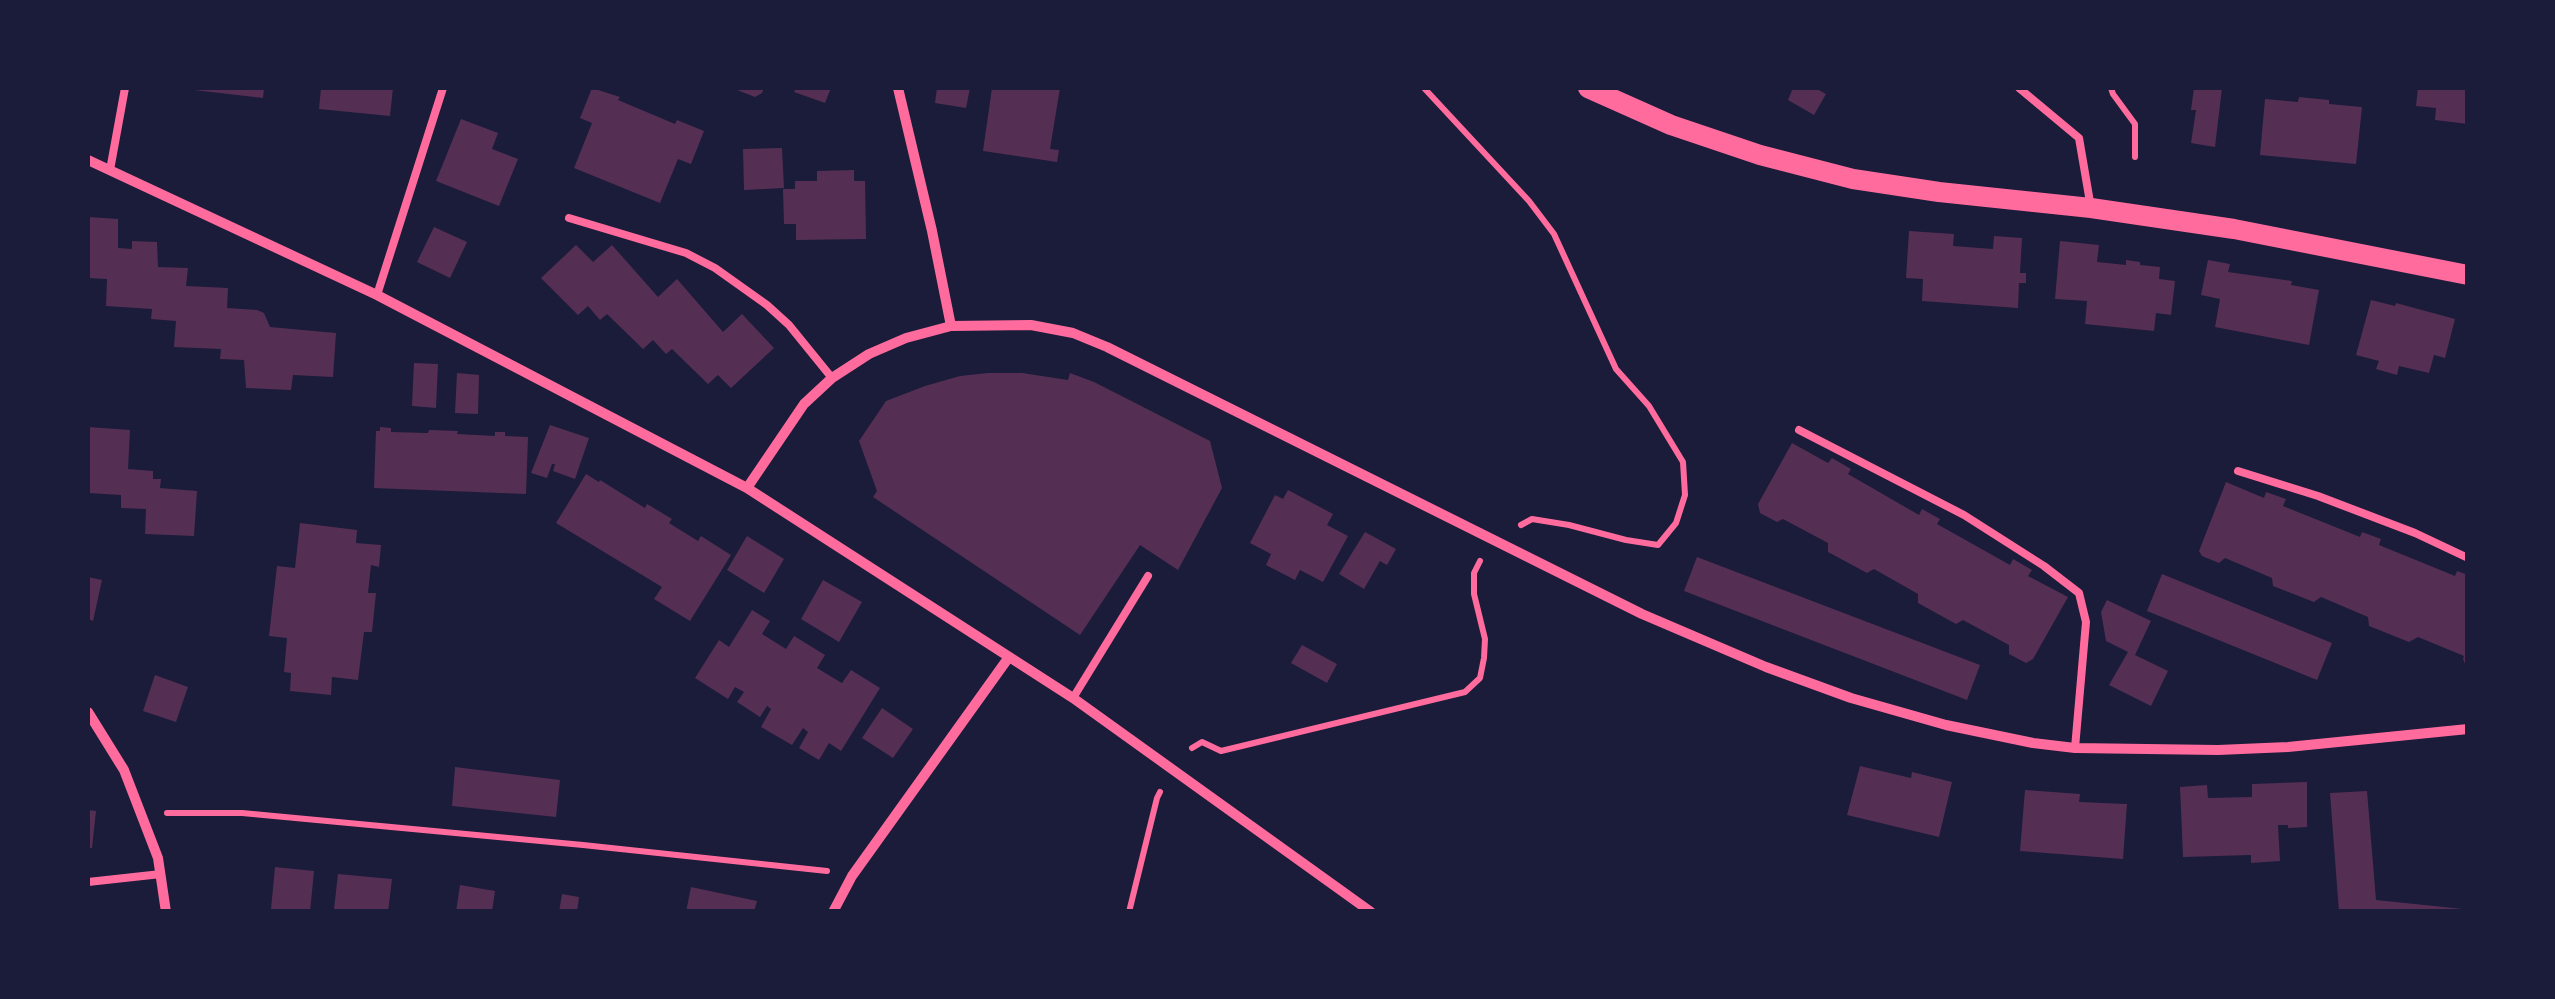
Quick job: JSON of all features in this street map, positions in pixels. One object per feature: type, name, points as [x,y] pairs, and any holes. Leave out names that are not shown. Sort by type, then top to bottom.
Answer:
[{"type":"main road","points":[[1588,88],[1671,124],[1760,155],[1853,180],[2091,208],[2234,230],[2468,275]]},
{"type":"street","points":[[898,88],[951,326]]},
{"type":"street","points":[[88,160],[377,294],[747,488],[1073,698],[1371,912]]},
{"type":"street","points":[[747,488],[804,404],[832,378],[869,354],[906,338],[951,326],[1031,325],[1073,333],[1107,346],[1642,614],[1766,667],[1851,698],[1946,725],[2034,744],[2075,748],[2236,750],[2468,730]]},
{"type":"street","points":[[834,912],[852,876],[1009,657]]},
{"type":"street","points":[[88,712],[124,770],[141,813],[158,858],[166,912]]},
{"type":"lane","points":[[110,170],[125,88]]},
{"type":"lane","points":[[377,294],[443,88]]},
{"type":"lane","points":[[2019,88],[2079,138],[2091,208]]},
{"type":"lane","points":[[569,218],[634,236],[716,268],[789,325],[832,378]]},
{"type":"lane","points":[[1799,430],[1964,515],[2079,593],[2086,622],[2075,748]]},
{"type":"lane","points":[[2238,471],[2318,496],[2468,558]]},
{"type":"lane","points":[[1073,698],[1148,576]]},
{"type":"lane","points":[[88,882],[160,874]]},
{"type":"path","points":[[1192,748],[1202,742],[1220,751],[1465,692],[1480,678],[1484,658],[1485,639],[1474,594],[1474,573],[1491,540],[1532,519],[1658,545],[1676,523],[1685,495],[1682,462],[1649,406],[1616,369],[1554,234],[1529,201],[1424,88]]},
{"type":"path","points":[[2111,88],[2135,124],[2135,158]]},
{"type":"path","points":[[1129,912],[1157,798],[1163,788]]},
{"type":"path","points":[[141,813],[278,816],[713,858],[852,876]]},
{"type":"building","points":[[194,88],[264,88],[263,98]]},
{"type":"building","points":[[321,88],[393,88],[390,116],[319,109]]},
{"type":"building","points":[[592,88],[675,124],[677,120],[704,131],[691,164],[678,159],[660,203],[574,168],[592,123],[580,118]]},
{"type":"building","points":[[732,88],[764,88],[755,97]]},
{"type":"building","points":[[796,88],[831,88],[825,103],[794,92]]},
{"type":"building","points":[[937,88],[970,88],[966,108],[935,103]]},
{"type":"building","points":[[992,88],[1060,88],[1050,149],[1059,150],[1057,162],[983,151]]},
{"type":"building","points":[[1793,88],[1815,88],[1826,94],[1814,115],[1788,100]]},
{"type":"building","points":[[2194,88],[2222,88],[2215,147],[2191,143],[2196,110],[2191,110]]},
{"type":"building","points":[[2418,88],[2468,88],[2468,124],[2435,120],[2436,108],[2416,106]]},
{"type":"building","points":[[2299,97],[2362,107],[2356,164],[2260,155],[2265,99],[2298,102]]},
{"type":"building","points":[[461,119],[498,133],[492,149],[518,159],[499,206],[436,181]]},
{"type":"building","points":[[782,148],[784,188],[744,190],[743,149]]},
{"type":"building","points":[[854,170],[854,181],[865,181],[866,239],[796,240],[796,224],[784,224],[783,189],[795,189],[795,181],[817,181],[817,171]]},
{"type":"building","points":[[88,217],[118,219],[118,248],[132,249],[132,241],[157,242],[158,267],[188,268],[186,286],[228,288],[227,308],[264,313],[270,327],[336,333],[333,377],[293,375],[291,390],[246,388],[244,360],[220,359],[221,349],[174,347],[176,321],[151,319],[152,309],[106,306],[107,279],[88,278]]},
{"type":"building","points":[[434,227],[467,242],[450,278],[417,262]]},
{"type":"building","points":[[1909,231],[1954,234],[1953,246],[1993,249],[1994,236],[2022,238],[2020,273],[2026,273],[2026,283],[2019,283],[2018,308],[1922,301],[1923,279],[1906,278]]},
{"type":"building","points":[[2060,241],[2099,245],[2097,262],[2126,265],[2126,260],[2160,267],[2159,279],[2175,281],[2171,315],[2156,313],[2154,331],[2085,324],[2087,301],[2055,299]]},
{"type":"building","points":[[576,245],[593,262],[612,245],[658,297],[677,279],[723,332],[742,314],[774,348],[731,388],[718,375],[708,384],[672,349],[666,354],[653,340],[643,349],[607,314],[600,320],[588,306],[578,315],[541,278]]},
{"type":"building","points":[[2208,260],[2230,264],[2228,272],[2292,281],[2291,285],[2319,290],[2309,345],[2215,327],[2220,299],[2201,295]]},
{"type":"building","points":[[2371,300],[2455,319],[2445,358],[2434,355],[2429,373],[2399,366],[2397,375],[2376,369],[2379,361],[2356,355]]},
{"type":"building","points":[[414,363],[438,364],[436,408],[412,406]]},
{"type":"building","points":[[457,373],[479,375],[478,414],[455,413]]},
{"type":"building","points":[[988,373],[1068,380],[1070,373],[1210,441],[1222,488],[1178,570],[1140,545],[1080,635],[873,497],[877,491],[859,441],[886,401],[960,376]]},
{"type":"building","points":[[550,425],[589,438],[575,479],[553,471],[555,464],[547,478],[531,473]]},
{"type":"building","points":[[88,427],[130,430],[128,469],[153,471],[153,479],[161,479],[160,488],[197,491],[194,536],[145,534],[146,509],[121,508],[121,495],[88,493]]},
{"type":"building","points":[[380,427],[391,428],[391,432],[458,431],[457,434],[495,436],[495,432],[505,432],[505,436],[528,437],[526,494],[374,488],[376,431]]},
{"type":"building","points":[[1792,443],[1828,463],[1832,458],[1851,469],[1848,474],[1919,515],[1922,509],[1940,519],[1937,524],[2010,565],[2013,559],[2032,570],[2028,576],[2068,597],[2033,659],[2026,663],[2009,654],[2009,645],[1963,620],[1956,624],[1918,603],[1918,594],[1874,569],[1867,573],[1828,552],[1828,543],[1783,519],[1777,522],[1760,513],[1758,504]]},
{"type":"building","points":[[586,474],[645,508],[647,504],[698,541],[701,536],[731,555],[690,621],[654,599],[662,587],[556,523]]},
{"type":"building","points":[[2226,482],[2264,498],[2266,492],[2286,499],[2283,506],[2360,537],[2362,532],[2381,539],[2379,545],[2455,576],[2457,571],[2468,575],[2468,671],[2464,656],[2418,637],[2409,642],[2369,626],[2368,617],[2321,597],[2314,602],[2273,586],[2272,578],[2225,558],[2219,563],[2202,556],[2199,551]]},
{"type":"building","points":[[1288,490],[1333,514],[1327,525],[1348,536],[1323,582],[1300,570],[1295,580],[1266,565],[1271,554],[1250,543],[1275,495],[1283,499]]},
{"type":"building","points":[[300,523],[357,530],[356,543],[381,545],[379,567],[371,565],[368,593],[376,593],[372,632],[364,632],[358,680],[332,677],[331,695],[290,691],[291,673],[284,672],[287,638],[269,636],[277,566],[295,568]]},
{"type":"building","points":[[1365,532],[1396,549],[1387,565],[1380,561],[1364,589],[1339,574]]},
{"type":"building","points":[[747,536],[784,559],[764,593],[727,570]]},
{"type":"building","points":[[1697,557],[1980,665],[1967,700],[1684,591]]},
{"type":"building","points":[[2162,574],[2332,643],[2317,680],[2147,611]]},
{"type":"building","points":[[88,577],[102,580],[93,621],[88,619]]},
{"type":"building","points":[[823,580],[862,602],[839,642],[801,619]]},
{"type":"building","points":[[2107,600],[2151,621],[2135,655],[2168,671],[2151,706],[2109,685],[2128,652],[2106,641],[2101,612]]},
{"type":"building","points":[[752,610],[770,621],[762,634],[786,649],[794,636],[825,655],[817,668],[842,683],[851,670],[880,688],[841,751],[829,743],[819,760],[799,748],[808,732],[803,728],[792,745],[761,727],[771,709],[767,706],[760,717],[737,702],[744,692],[735,687],[728,699],[695,678],[719,640],[729,647]]},
{"type":"building","points":[[1302,645],[1337,664],[1327,683],[1291,663]]},
{"type":"building","points":[[155,675],[188,687],[176,722],[143,711]]},
{"type":"building","points":[[882,708],[913,729],[893,758],[862,738]]},
{"type":"building","points":[[1860,766],[1911,778],[1912,772],[1952,782],[1939,837],[1847,815]]},
{"type":"building","points":[[455,767],[560,780],[556,817],[452,806]]},
{"type":"building","points":[[2307,782],[2307,827],[2278,825],[2280,861],[2251,863],[2251,855],[2183,857],[2180,787],[2207,785],[2208,798],[2252,797],[2252,784]]},
{"type":"building","points":[[2025,790],[2080,794],[2079,802],[2127,804],[2123,859],[2020,851]]},
{"type":"building","points":[[2367,791],[2376,900],[2463,912],[2339,912],[2330,793]]},
{"type":"building","points":[[88,810],[96,811],[92,848],[88,848]]},
{"type":"building","points":[[275,867],[314,871],[310,912],[271,909]]},
{"type":"building","points":[[338,874],[392,879],[388,912],[334,909]]},
{"type":"building","points":[[460,885],[495,891],[492,912],[456,912]]},
{"type":"building","points":[[691,887],[757,901],[754,912],[686,912]]},
{"type":"building","points":[[562,894],[579,897],[577,912],[559,912]]}]
